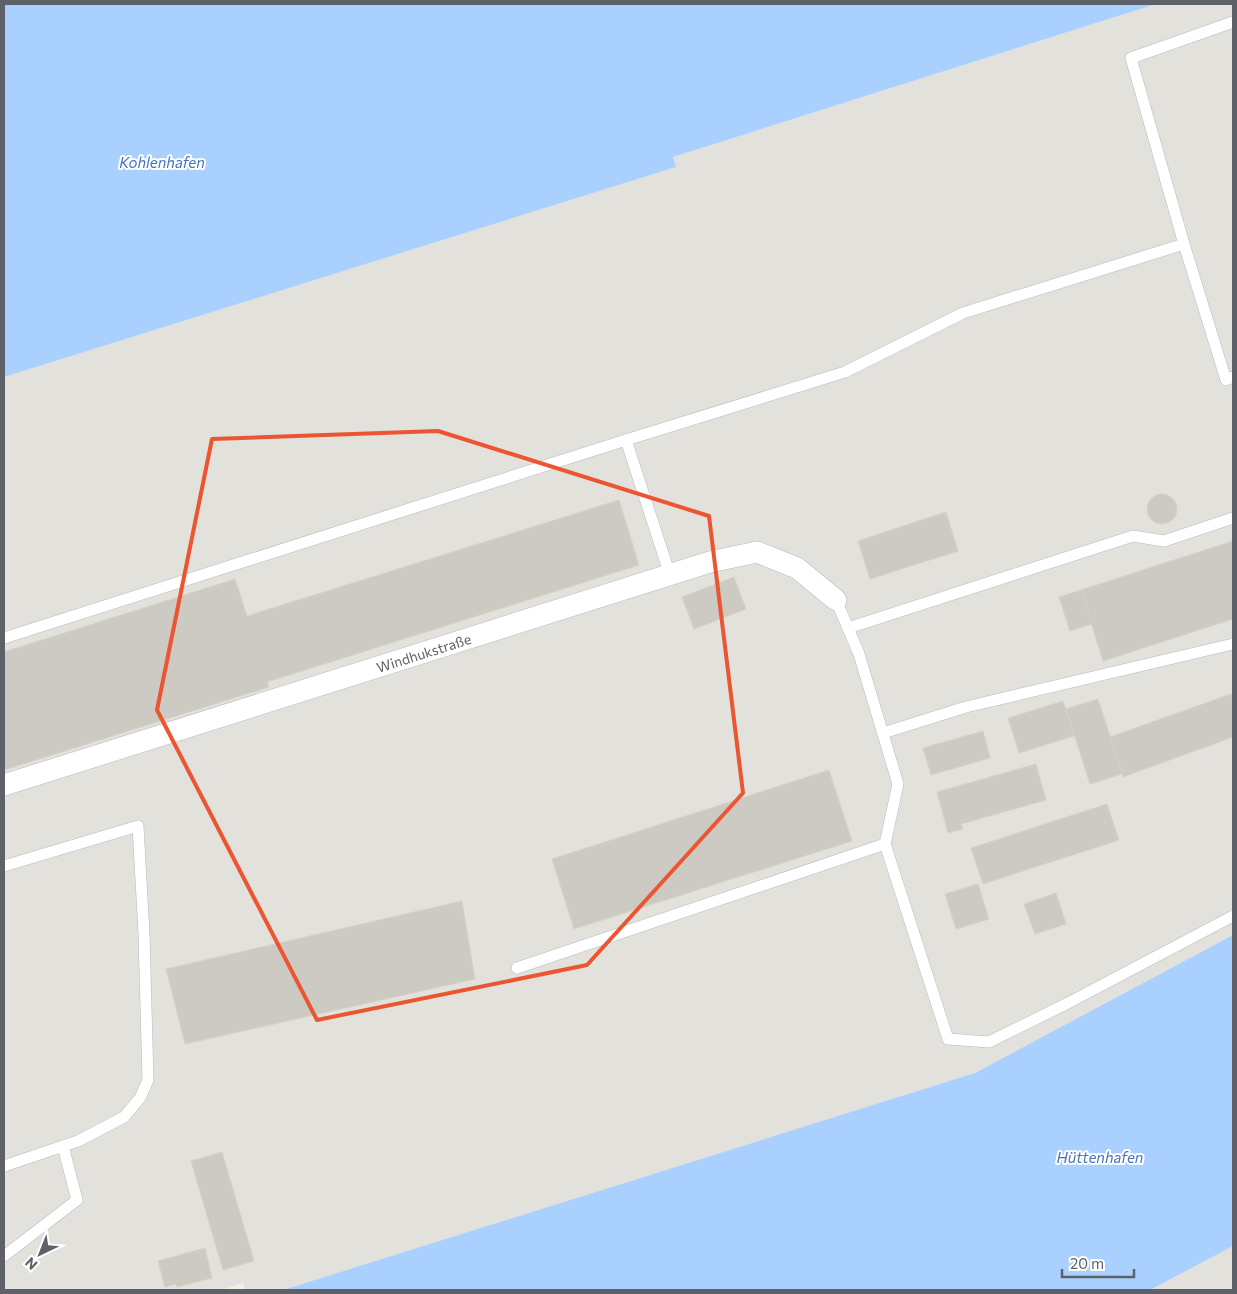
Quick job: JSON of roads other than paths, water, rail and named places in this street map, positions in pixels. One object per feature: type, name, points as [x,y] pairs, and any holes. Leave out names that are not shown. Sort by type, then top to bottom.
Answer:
[{"type":"street","name":"Windhukstraße","points":[[4,785],[710,562],[757,552],[797,568],[836,600]]},
{"type":"lane","points":[[1233,22],[1131,58],[1184,244],[1226,380],[1233,378]]},
{"type":"lane","points":[[4,638],[845,372],[963,314],[1184,244]]},
{"type":"lane","points":[[626,440],[670,575]]},
{"type":"lane","points":[[848,628],[1133,536],[1164,541],[1233,518]]},
{"type":"lane","points":[[836,600],[859,654],[898,784],[885,844],[948,1039],[989,1042],[1068,1003],[1233,916]]},
{"type":"lane","points":[[883,734],[966,707],[1233,644]]},
{"type":"lane","points":[[4,866],[138,826],[144,934],[148,1080],[140,1098],[124,1117],[78,1141],[4,1166]]},
{"type":"lane","points":[[517,968],[885,844]]},
{"type":"lane","points":[[4,1256],[77,1200],[63,1146]]},
{"type":"water","name":"Kohlenhafen","points":[[4,4],[1156,4],[673,157],[676,167],[4,377]]},
{"type":"water","name":"Hüttenhafen","points":[[1233,935],[1233,1246],[1150,1290],[283,1290],[975,1073]]}]
